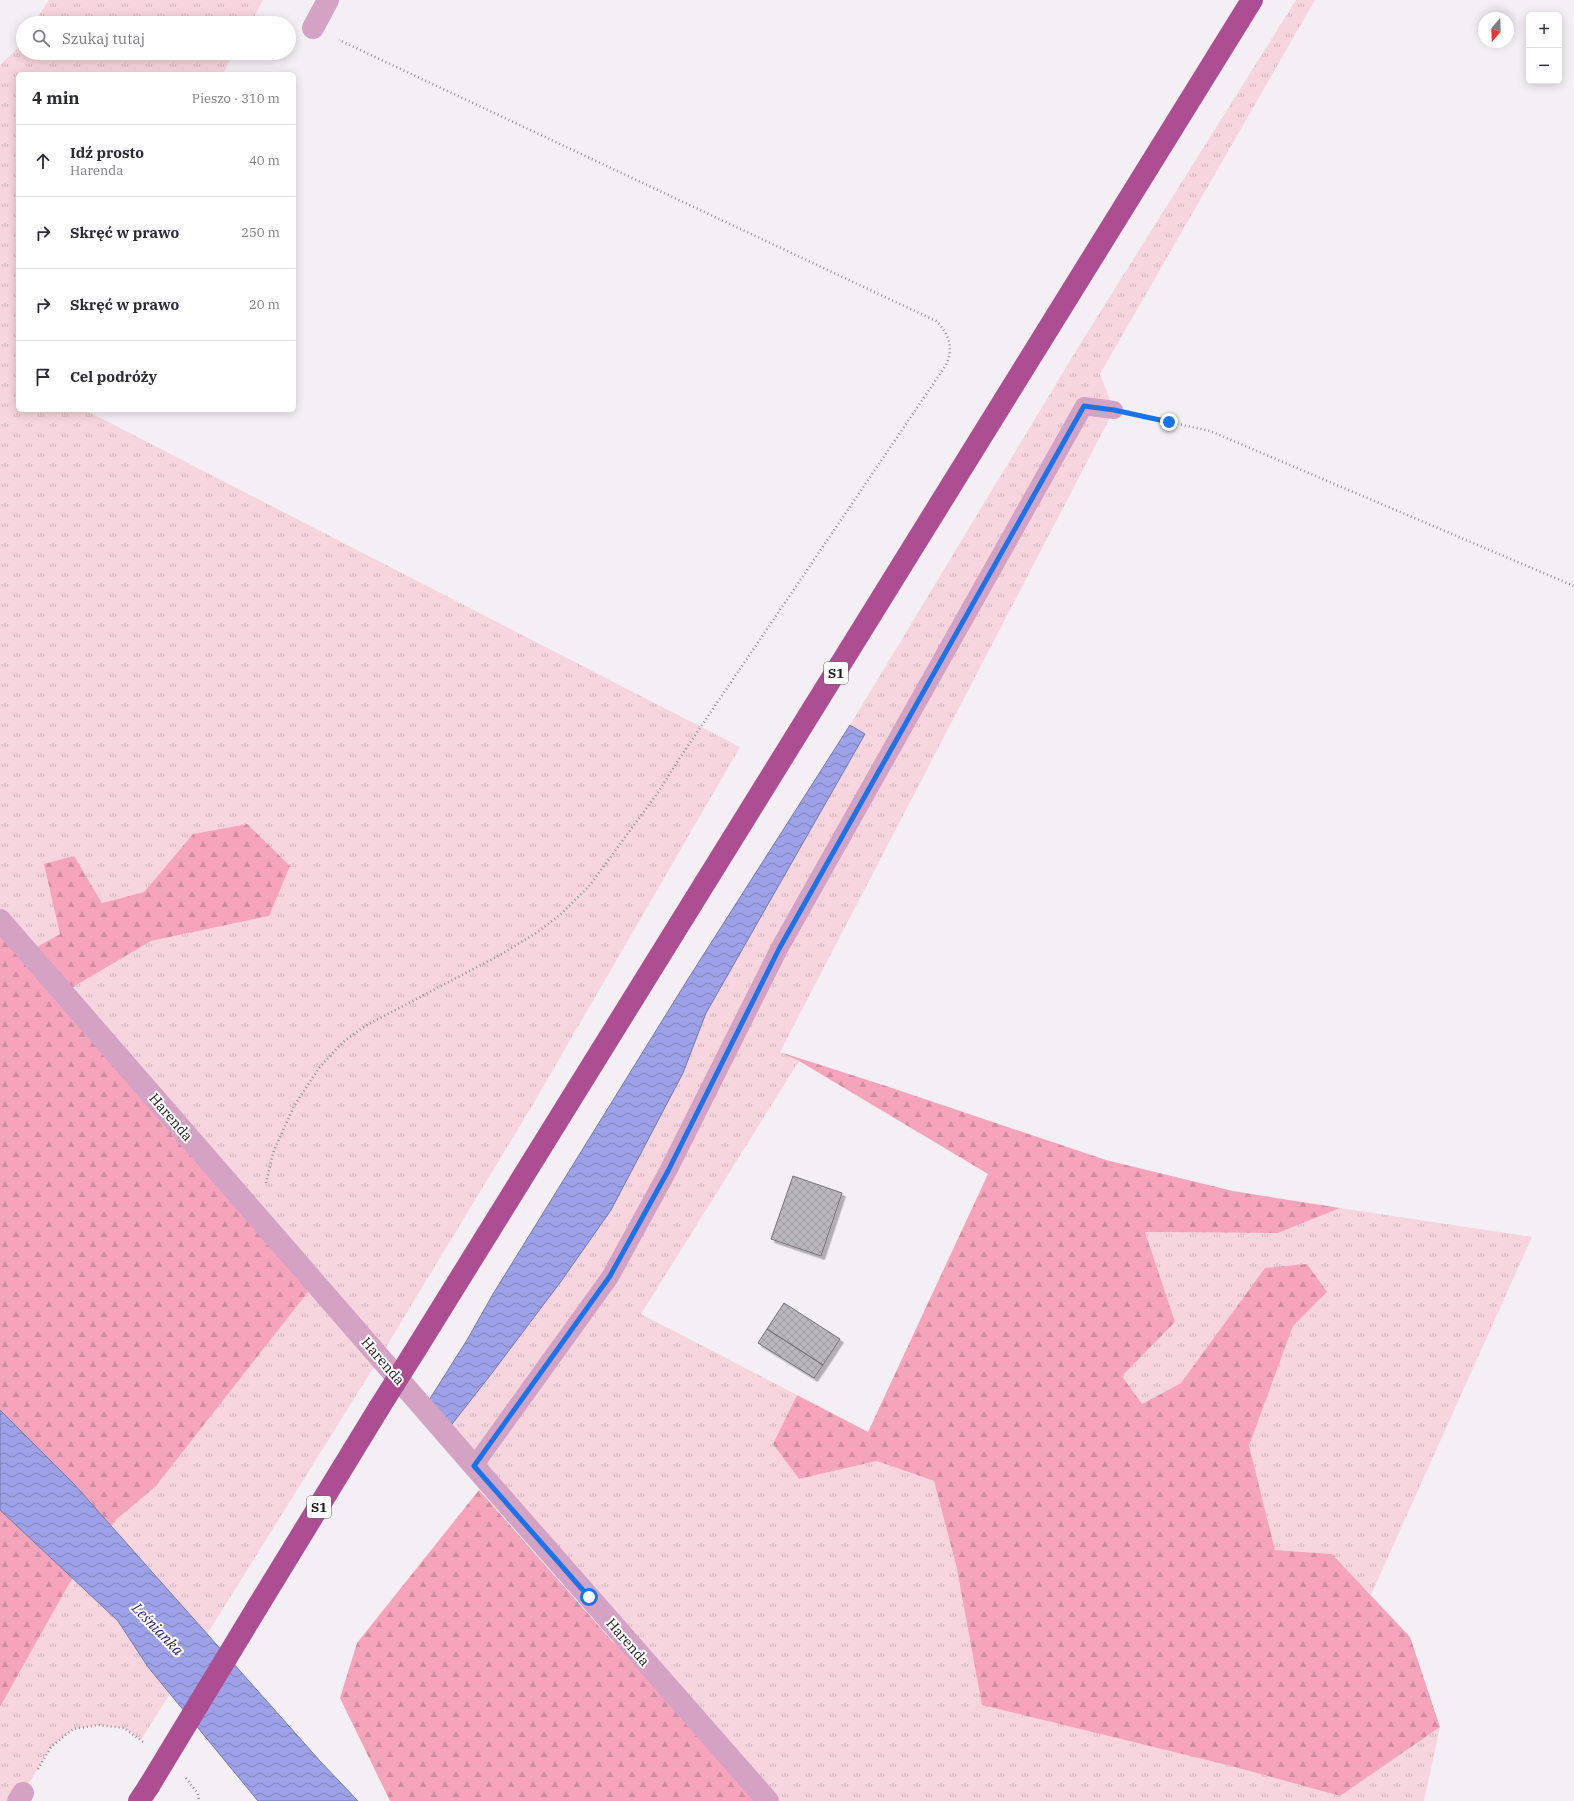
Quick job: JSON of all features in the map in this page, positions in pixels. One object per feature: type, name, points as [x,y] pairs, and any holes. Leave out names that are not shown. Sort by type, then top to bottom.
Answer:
[{"type":"highway","name":"S1","points":[[144,1794],[379,1408],[1252,0]]},
{"type":"street","points":[[313,28],[328,0]]},
{"type":"street","name":"Harenda","points":[[0,920],[474,1466],[768,1801]]},
{"type":"lane","points":[[474,1466],[610,1276],[668,1171],[779,949],[1084,406],[1114,410]]},
{"type":"path","points":[[266,1187],[272,1153],[294,1106],[319,1068],[343,1042],[365,1026],[500,955],[536,933],[560,915],[590,885],[659,791],[679,759],[951,356],[949,343],[943,328],[936,321],[313,28]]},
{"type":"path","points":[[1114,410],[1210,431],[1574,586]]},
{"type":"path","points":[[20,1797],[51,1747],[72,1729],[98,1725],[124,1728],[146,1744]]},
{"type":"path","points":[[185,1776],[198,1794],[199,1801]]},
{"type":"green space","points":[[49,0],[263,0],[255,16],[39,16]]},
{"type":"green space","points":[[1296,0],[1315,0],[1100,374],[1114,410],[780,1052],[799,1061],[641,1314],[797,1395],[773,1444],[799,1479],[877,1461],[934,1481],[957,1569],[1227,1765],[1339,1796],[1440,1727],[1424,1801],[768,1801],[445,1433],[562,1280],[611,1210],[683,1073],[706,1013],[865,734],[850,725],[1082,341]]},
{"type":"green space","points":[[16,50],[16,60],[230,60],[224,72],[16,72],[16,412],[89,412],[740,747],[532,1106],[380,1357],[141,1740],[124,1728],[98,1725],[73,1729],[51,1747],[18,1801],[0,1801],[0,1707],[74,1575],[117,1519],[155,1487],[63,993],[151,941],[269,916],[247,824],[193,834],[144,892],[102,903],[74,857],[60,934],[28,952],[0,920],[0,65]]},
{"type":"green space","points":[[247,824],[290,866],[269,916],[151,941],[63,993],[315,1283],[155,1487],[117,1519],[74,1575],[0,1707],[0,920],[28,952],[60,934],[44,864],[74,856],[102,903],[144,892],[193,834]]},
{"type":"green space","points":[[780,1052],[1106,1160],[1233,1191],[1340,1208],[1278,1233],[1145,1232],[1175,1322],[1122,1376],[1142,1404],[1181,1383],[1265,1268],[1307,1264],[1327,1292],[1293,1326],[1249,1446],[1275,1550],[1332,1554],[1410,1637],[1440,1727],[1340,1796],[1227,1765],[982,1705],[957,1569],[934,1481],[877,1461],[799,1479],[773,1444],[797,1395],[868,1432],[988,1174],[799,1061]]},
{"type":"green space","points":[[1340,1208],[1532,1237],[1371,1595],[1332,1554],[1275,1550],[1249,1446],[1293,1326],[1327,1292],[1265,1269],[1181,1383],[1142,1404],[1122,1376],[1175,1322],[1145,1232],[1278,1233]]},
{"type":"green space","points":[[479,1490],[612,1641],[669,1688],[768,1801],[390,1801],[340,1698],[357,1643]]},
{"type":"water","points":[[850,725],[865,734],[706,1013],[683,1073],[611,1210],[562,1280],[445,1433],[424,1408],[688,979]]},
{"type":"water","name":"Leśnianka","points":[[0,1410],[73,1483],[320,1761],[358,1801],[258,1801],[148,1667],[118,1621],[0,1510]]},
{"type":"building","points":[[793,1176],[842,1193],[821,1256],[771,1239]]},
{"type":"building","points":[[784,1303],[840,1339],[823,1365],[767,1329]]},
{"type":"building","points":[[767,1329],[823,1365],[814,1378],[758,1343]]},
{"type":"route","points":[[589,1597],[474,1466],[610,1276],[668,1171],[779,949],[1084,406],[1114,410],[1169,422]]}]
